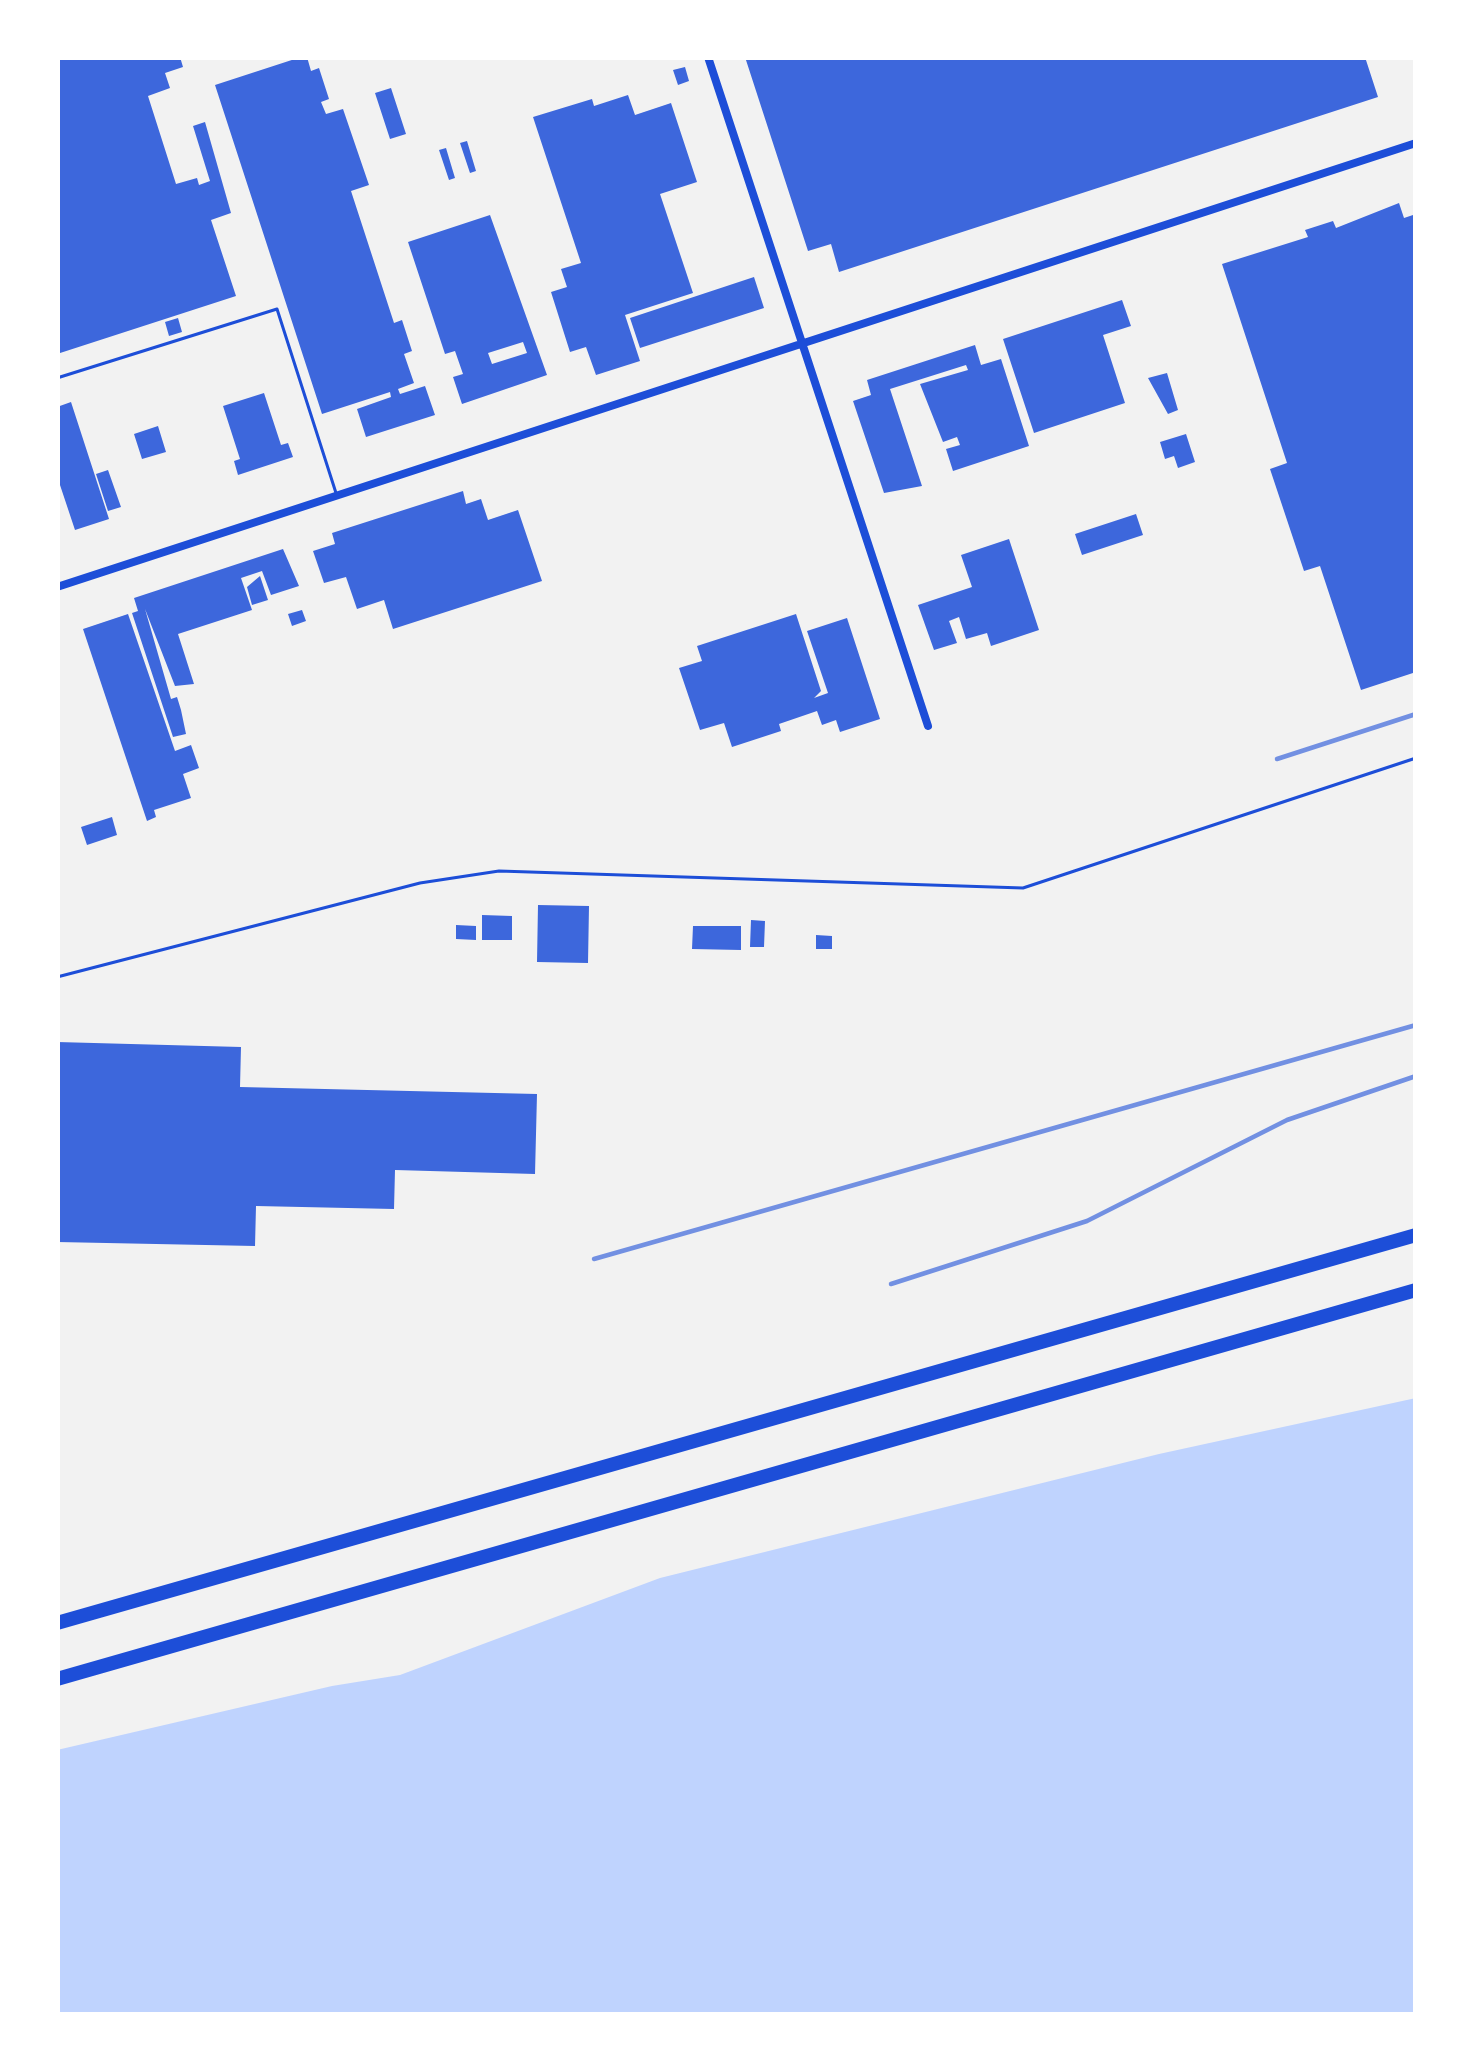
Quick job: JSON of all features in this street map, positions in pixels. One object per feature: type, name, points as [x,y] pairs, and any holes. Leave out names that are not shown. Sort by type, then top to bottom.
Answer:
[{"type":"highway","points":[[57,1623],[1416,1235]]},
{"type":"highway","points":[[57,1679],[1416,1290]]},
{"type":"street","points":[[708,57],[928,726]]},
{"type":"street","points":[[57,587],[1416,143]]},
{"type":"lane","points":[[57,378],[277,309],[337,496]]},
{"type":"lane","points":[[57,976],[420,883],[500,871],[1023,888],[1416,758]]},
{"type":"water","points":[[1416,1398],[1416,2015],[57,2015],[57,1750],[332,1686],[400,1675],[660,1578],[1159,1454]]},
{"type":"building","points":[[57,57],[180,57],[183,67],[165,73],[170,88],[148,96],[176,184],[197,178],[199,185],[210,181],[193,126],[205,122],[231,213],[211,220],[236,296],[57,354]]},
{"type":"building","points":[[307,57],[311,71],[319,68],[329,99],[321,102],[326,114],[343,109],[369,185],[351,191],[394,323],[402,320],[412,351],[404,354],[414,383],[398,389],[400,394],[425,386],[435,415],[366,437],[357,409],[391,397],[390,392],[322,414],[215,85]]},
{"type":"building","points":[[745,57],[1365,57],[1378,97],[839,272],[831,244],[808,251]]},
{"type":"building","points":[[685,67],[689,81],[678,85],[673,70]]},
{"type":"building","points":[[391,88],[406,134],[390,139],[375,93]]},
{"type":"building","points":[[628,95],[635,115],[671,103],[697,182],[660,194],[693,293],[625,315],[640,361],[596,375],[586,347],[570,352],[551,292],[567,287],[561,269],[581,263],[533,117],[592,99],[594,106]]},
{"type":"building","points":[[467,141],[476,171],[470,173],[460,143]]},
{"type":"building","points":[[446,148],[455,178],[449,180],[439,150]]},
{"type":"building","points":[[1399,203],[1404,218],[1416,214],[1416,672],[1361,690],[1320,566],[1304,571],[1270,469],[1287,463],[1222,264],[1308,237],[1305,230],[1333,221],[1336,228]]},
{"type":"building","points":[[490,215],[547,375],[462,404],[453,377],[463,374],[455,351],[445,354],[408,242]],"holes":[[[523,342],[527,353],[492,364],[488,353]]]},
{"type":"building","points":[[754,277],[764,308],[640,348],[630,318]]},
{"type":"building","points":[[1122,300],[1131,326],[1103,335],[1125,403],[1034,433],[1003,339]]},
{"type":"building","points":[[178,318],[182,332],[169,336],[165,322]]},
{"type":"building","points":[[975,345],[981,365],[1001,359],[1029,446],[953,471],[946,449],[960,445],[957,437],[943,442],[920,384],[968,370],[966,365],[890,389],[922,486],[884,493],[853,401],[871,395],[867,380]]},
{"type":"building","points":[[1167,373],[1178,410],[1168,414],[1148,378]]},
{"type":"building","points":[[264,393],[281,445],[288,443],[293,457],[238,475],[234,461],[240,459],[223,406]]},
{"type":"building","points":[[71,402],[109,519],[75,530],[57,476],[57,407]]},
{"type":"building","points":[[158,426],[166,452],[142,459],[134,434]]},
{"type":"building","points":[[1186,434],[1195,462],[1178,468],[1174,456],[1165,459],[1160,442]]},
{"type":"building","points":[[108,470],[121,507],[108,511],[96,474]]},
{"type":"building","points":[[463,491],[466,504],[481,499],[488,520],[518,510],[542,581],[393,629],[384,600],[357,609],[346,577],[324,583],[313,551],[335,544],[332,533]]},
{"type":"building","points":[[1136,514],[1143,535],[1082,555],[1075,534]]},
{"type":"building","points":[[1009,539],[1039,630],[991,646],[987,633],[966,639],[959,617],[949,621],[957,643],[934,650],[918,605],[972,587],[961,555]]},
{"type":"building","points":[[283,549],[299,586],[271,595],[262,571],[241,578],[252,610],[178,634],[194,684],[175,686],[145,609],[171,699],[177,697],[181,710],[186,734],[173,737],[132,613],[138,611],[134,598]]},
{"type":"building","points":[[260,576],[268,600],[252,605],[247,587]]},
{"type":"building","points":[[302,610],[306,621],[292,626],[288,614]]},
{"type":"building","points":[[128,614],[175,751],[191,745],[199,768],[183,774],[191,798],[154,810],[156,817],[147,821],[83,629]]},
{"type":"building","points":[[796,614],[821,691],[814,698],[828,693],[807,631],[847,618],[880,719],[840,732],[836,720],[822,725],[817,711],[779,724],[781,731],[732,747],[724,723],[700,730],[679,668],[702,661],[697,646]]},
{"type":"building","points":[[112,817],[117,835],[87,845],[81,827]]},
{"type":"building","points":[[538,905],[589,906],[588,963],[537,962]]},
{"type":"building","points":[[482,915],[512,916],[512,940],[482,940]]},
{"type":"building","points":[[751,920],[765,921],[764,947],[750,947]]},
{"type":"building","points":[[456,925],[476,926],[476,940],[456,939]]},
{"type":"building","points":[[693,926],[741,926],[741,950],[692,949]]},
{"type":"building","points":[[816,935],[832,936],[832,949],[816,949]]},
{"type":"building","points":[[57,1042],[241,1047],[240,1087],[537,1094],[535,1174],[395,1170],[394,1209],[256,1206],[255,1246],[57,1242]]},
{"type":"railway","points":[[1277,759],[1416,714]]},
{"type":"railway","points":[[594,1259],[1416,1025]]},
{"type":"railway","points":[[891,1284],[1087,1221],[1287,1120],[1416,1076]]}]
